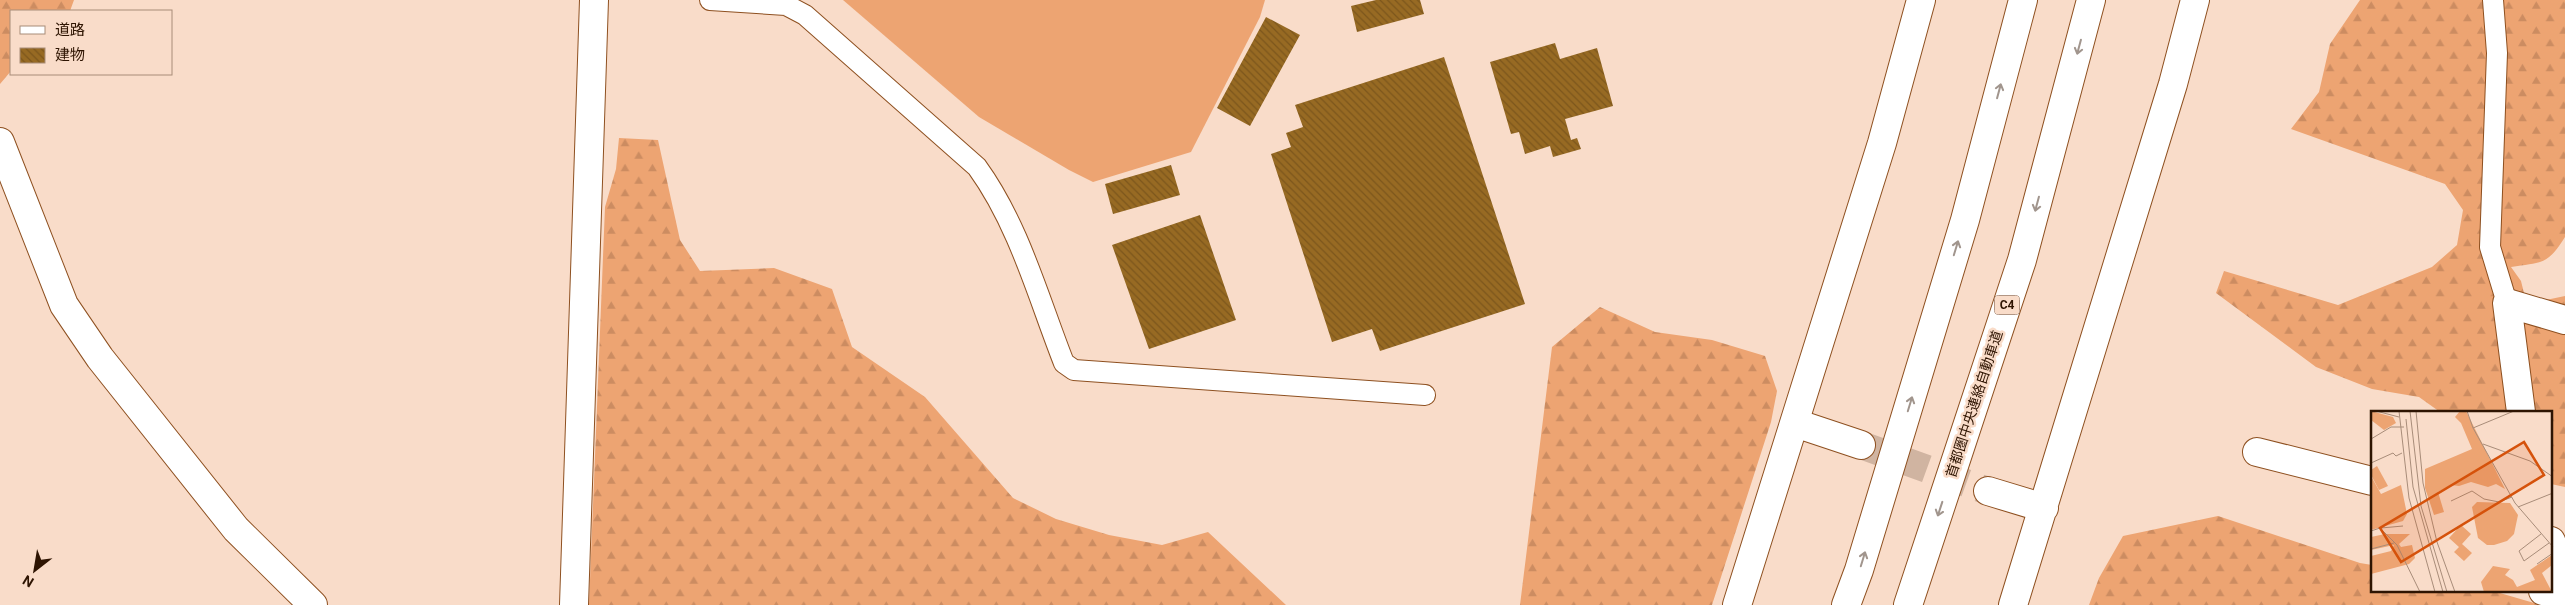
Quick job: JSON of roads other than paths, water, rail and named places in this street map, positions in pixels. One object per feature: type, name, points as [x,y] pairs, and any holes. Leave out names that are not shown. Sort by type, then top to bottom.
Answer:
[{"type":"main road","points":[[574,605],[594,0]]},
{"type":"main road","points":[[1737,605],[1882,143],[1921,0]]},
{"type":"main road","points":[[1846,605],[1860,570],[1965,220],[2023,0]]},
{"type":"main road","name":"首都圏中央連絡自動車道","points":[[1908,605],[2022,260],[2091,0]]},
{"type":"main road","points":[[2013,605],[2173,84],[2195,0]]},
{"type":"main road","points":[[0,142],[64,305],[100,358],[236,529],[313,605]]},
{"type":"main road","points":[[2521,411],[2507,303],[2565,320]]},
{"type":"main road","points":[[1795,423],[1860,445]]},
{"type":"main road","points":[[2257,452],[2371,481]]},
{"type":"main road","points":[[1988,491],[2044,508]]},
{"type":"main road","points":[[2552,544],[2565,576]]},
{"type":"main road","points":[[2546,592],[2565,598]]},
{"type":"lane","points":[[710,0],[786,4],[805,15],[977,168],[994,191],[1007,215],[1064,363],[1074,370],[1426,395]]},
{"type":"lane","points":[[2493,0],[2497,53],[2490,247],[2507,303]]},
{"type":"tunnel","points":[[1861,445],[1988,491]]}]
